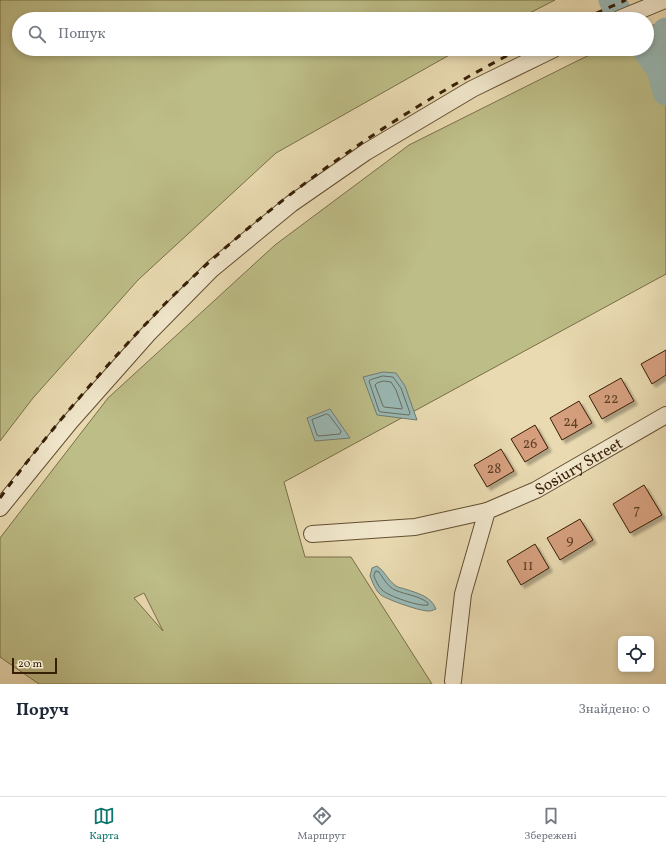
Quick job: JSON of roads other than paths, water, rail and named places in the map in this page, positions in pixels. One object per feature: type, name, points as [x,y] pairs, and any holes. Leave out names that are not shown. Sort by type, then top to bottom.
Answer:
[{"type":"street","points":[[635,12],[665,0]]},
{"type":"street","points":[[0,508],[75,416],[148,334],[212,269],[291,204],[366,152],[472,89],[540,56]]},
{"type":"street","name":"Sosiury Street","points":[[312,534],[415,528],[487,511],[536,490],[666,415]]},
{"type":"street","points":[[453,681],[463,594],[487,511]]},
{"type":"water","points":[[383,372],[396,373],[405,386],[417,420],[377,415],[363,377]]},
{"type":"water","points":[[330,409],[350,438],[315,441],[307,418]]},
{"type":"water","points":[[377,566],[396,586],[427,598],[436,609],[430,611],[420,610],[397,603],[381,595],[376,589],[370,576],[372,568]]},
{"type":"waterway","points":[[612,0],[618,12]]},
{"type":"waterway","points":[[654,52],[666,31]]},
{"type":"waterway","points":[[650,56],[660,70],[666,92]]},
{"type":"railway","points":[[599,12],[626,0]]},
{"type":"railway","points":[[0,498],[49,434],[102,372],[167,302],[216,256],[297,189],[383,128],[428,100],[507,56]]}]
